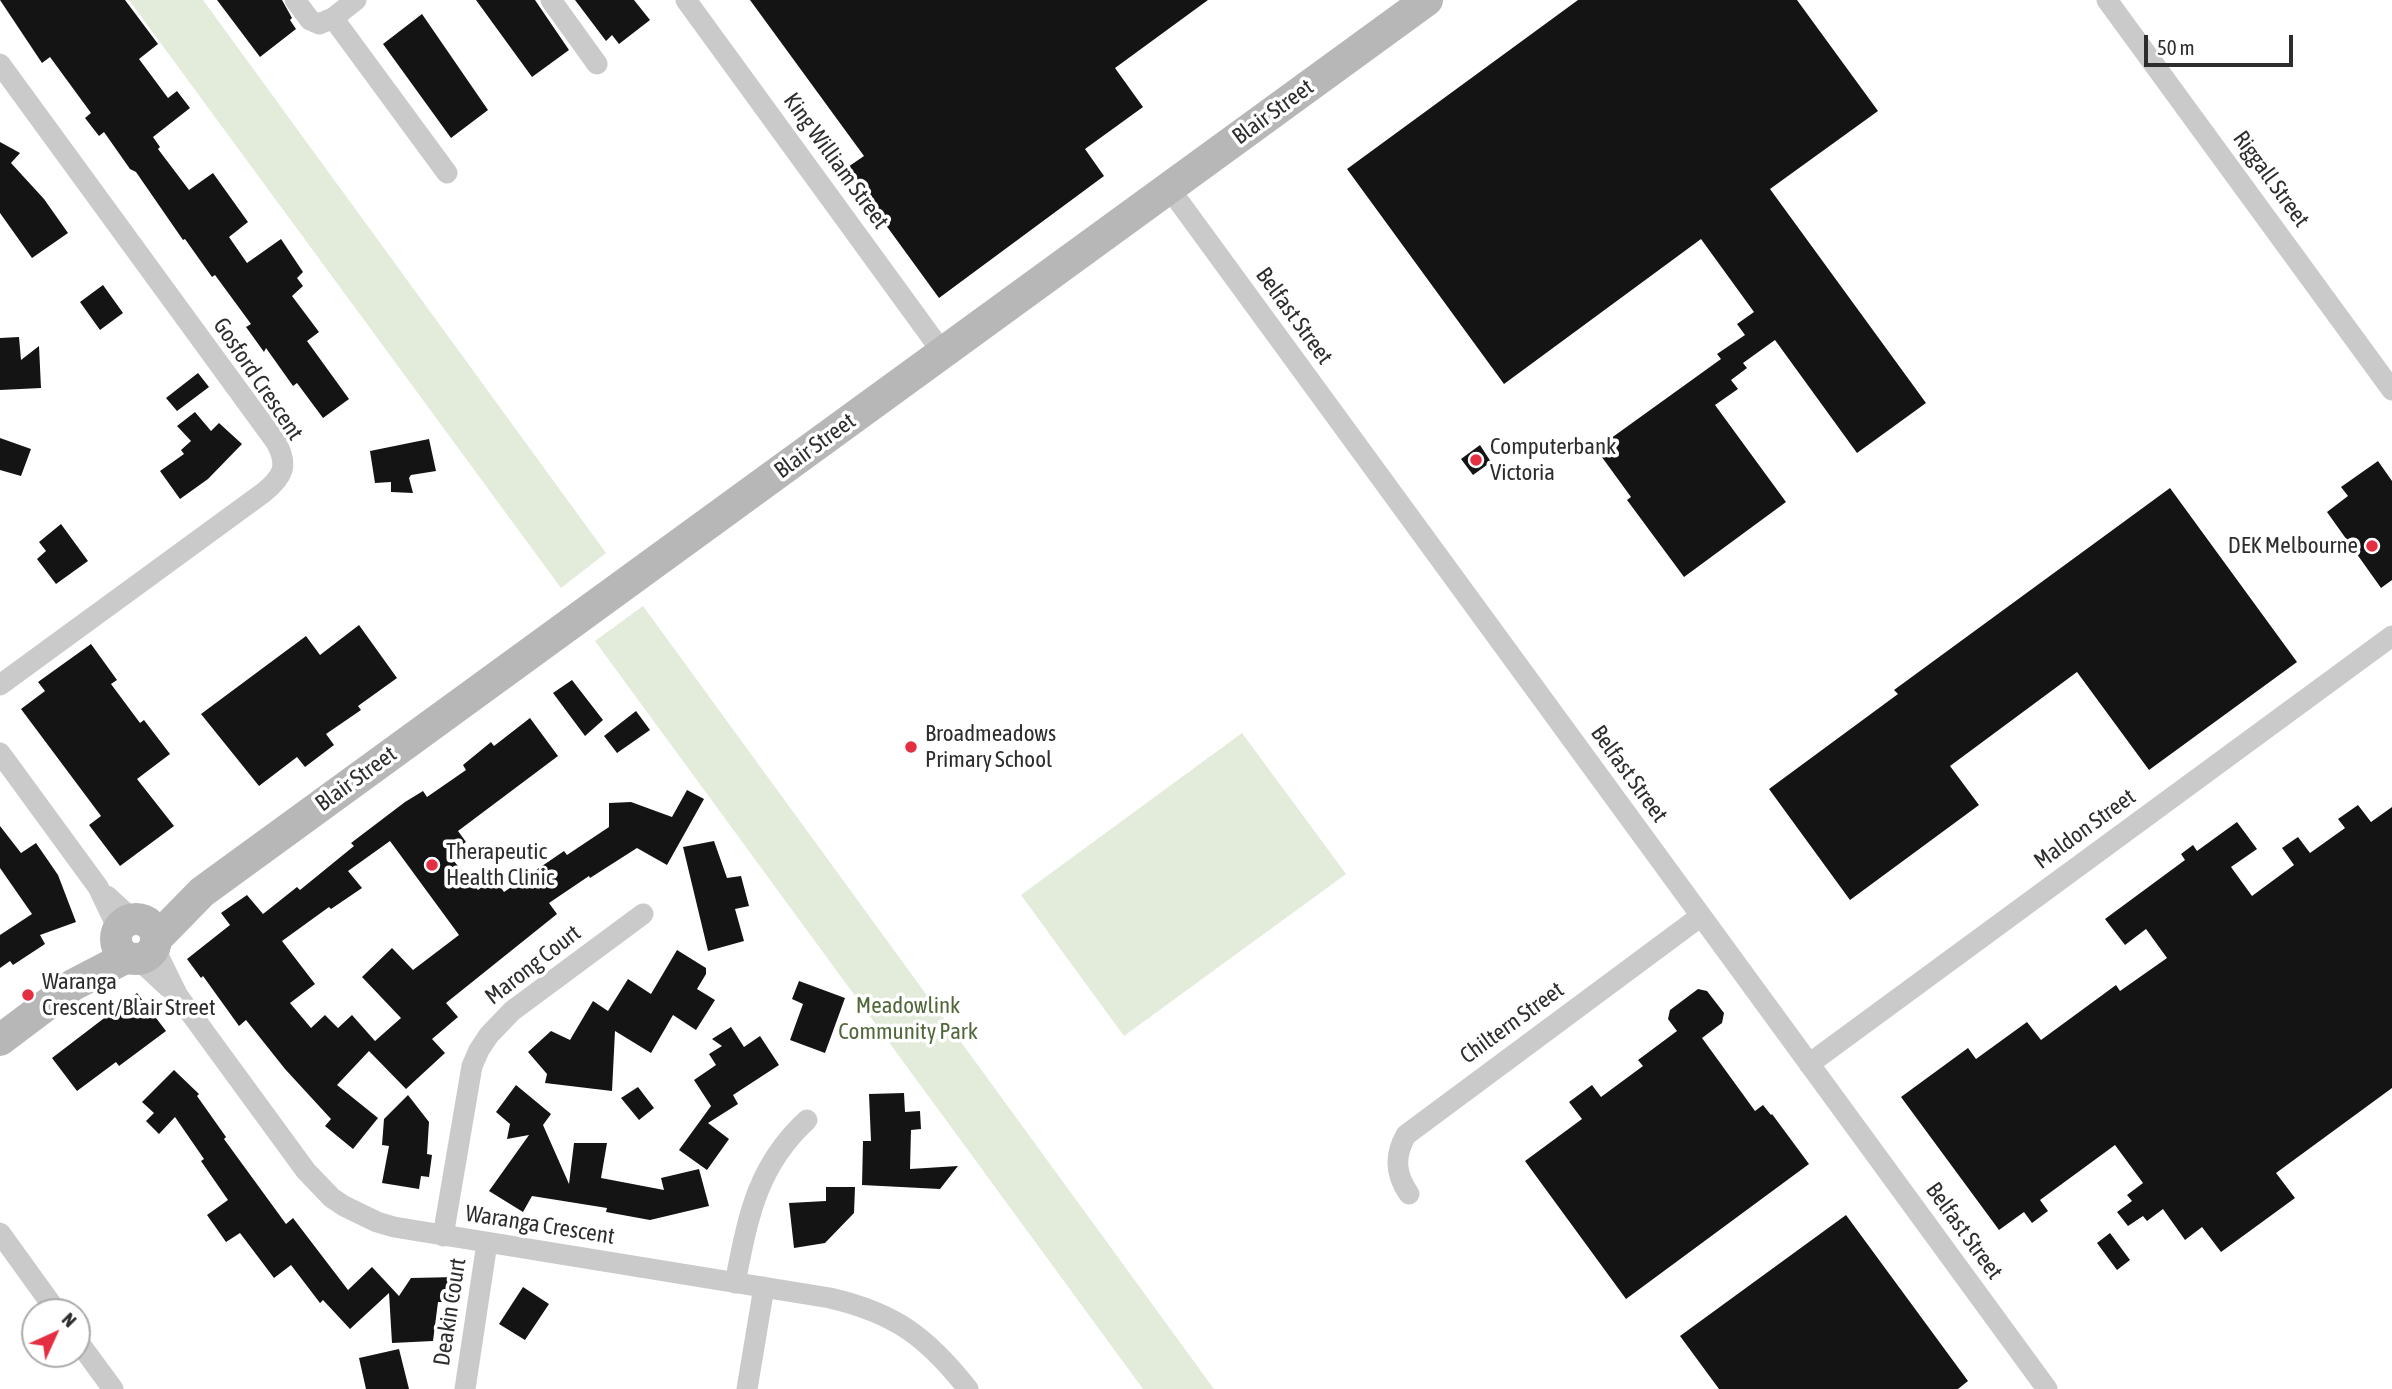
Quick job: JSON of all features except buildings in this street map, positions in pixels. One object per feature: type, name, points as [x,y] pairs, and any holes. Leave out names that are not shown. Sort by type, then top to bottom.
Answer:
[{"type":"street","points":[[295,0],[310,20],[319,24],[333,18],[356,0]]},
{"type":"street","points":[[551,0],[597,64]]},
{"type":"street","name":"King William Street","points":[[686,0],[943,353]]},
{"type":"street","name":"Blair Street","points":[[4,1035],[1427,0]]},
{"type":"street","name":"Riggall Street","points":[[2107,0],[2392,390]]},
{"type":"street","points":[[333,18],[447,173]]},
{"type":"street","name":"Gosford Crescent","points":[[0,64],[276,442],[283,464],[278,478],[263,493],[0,685]]},
{"type":"street","name":"Belfast Street","points":[[1169,188],[2047,1389]]},
{"type":"street","name":"Maldon Street","points":[[1809,1064],[2392,636]]},
{"type":"street","name":"Waranga Crescent","points":[[0,753],[288,1148],[331,1198],[359,1215],[377,1222],[443,1236],[854,1304],[897,1321],[938,1354],[968,1389]]},
{"type":"street","name":"Marong Court","points":[[443,1236],[464,1104],[472,1066],[479,1050],[499,1023],[512,1011],[643,914]]},
{"type":"street","name":"Chiltern Street","points":[[1409,1194],[1398,1173],[1397,1160],[1399,1148],[1406,1135],[1701,916]]},
{"type":"street","points":[[735,1283],[748,1218],[767,1169],[790,1136],[807,1120]]},
{"type":"street","points":[[0,1233],[47,1298]]},
{"type":"street","name":"Deakin Court","points":[[464,1389],[487,1243]]},
{"type":"street","points":[[747,1389],[764,1287]]},
{"type":"street","points":[[91,1359],[113,1389]]},
{"type":"green space","points":[[129,0],[203,0],[606,553],[561,588]]},
{"type":"green space","name":"Meadowlink Community Park","points":[[643,606],[1214,1389],[1143,1389],[595,641]]},
{"type":"green space","points":[[1242,733],[1346,874],[1124,1036],[1021,895]]},
{"type":"place","name":"Computerbank Victoria","points":[[1476,460]]},
{"type":"place","name":"DEK Melbourne","points":[[2372,546]]},
{"type":"place","name":"Broadmeadows Primary School","points":[[911,747]]},
{"type":"place","name":"Therapeutic Health Clinic","points":[[432,865]]},
{"type":"place","name":"Waranga Crescent/Blair Street","points":[[28,995]]}]
